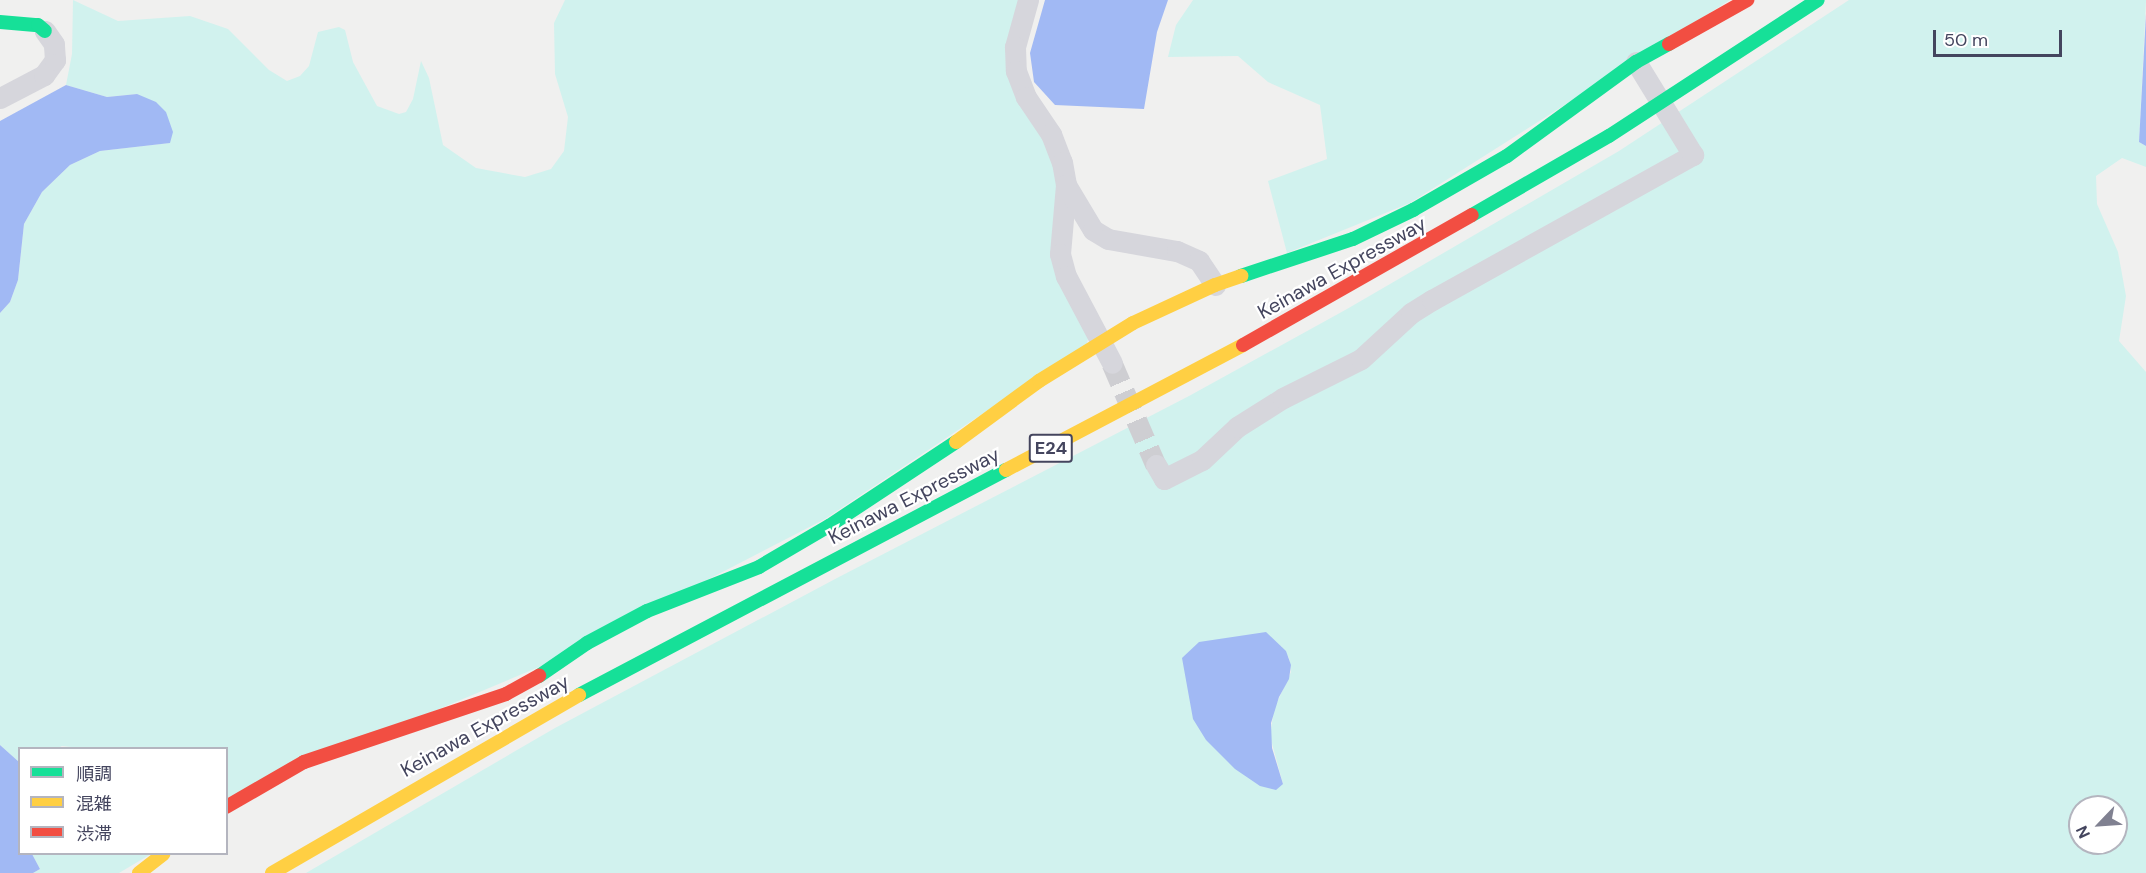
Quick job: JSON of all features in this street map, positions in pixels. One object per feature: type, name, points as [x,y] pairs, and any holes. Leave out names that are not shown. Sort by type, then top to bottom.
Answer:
[{"type":"main road","points":[[228,806],[303,762],[506,694],[543,674],[587,643],[647,611],[759,567],[829,526],[970,433],[1039,381],[1133,323],[1215,285],[1353,239],[1413,210],[1507,156],[1638,66],[1710,10],[1747,0]]},
{"type":"main road","name":"Keinawa Expressway","points":[[265,870],[546,713],[829,562],[1180,380],[1338,293],[1610,136],[1818,0]]},
{"type":"main road","points":[[0,22],[38,25],[45,31]]},
{"type":"main road","points":[[1642,94],[1662,82]]},
{"type":"main road","name":"Keinawa Expressway","points":[[265,870],[431,764],[706,614],[1309,299],[1483,198],[1563,146]]},
{"type":"main road","points":[[138,873],[163,855]]},
{"type":"street","points":[[1028,0],[1015,47],[1016,71],[1026,98],[1051,134],[1062,162],[1066,185],[1060,254],[1066,276],[1112,363]]},
{"type":"street","points":[[0,98],[44,75],[55,60],[54,44],[45,31]]},
{"type":"street","points":[[1156,465],[1164,479],[1202,460],[1238,427],[1283,398],[1361,359],[1411,313],[1693,155],[1638,66]]},
{"type":"street","points":[[1066,185],[1093,230],[1108,239],[1177,251],[1199,261],[1215,285]]},
{"type":"shaded area","points":[[73,0],[118,21],[190,16],[228,29],[269,70],[287,81],[300,76],[309,66],[318,32],[339,27],[345,30],[353,62],[377,106],[399,114],[406,112],[413,99],[421,61],[429,78],[443,145],[476,168],[525,177],[551,169],[564,151],[568,117],[555,74],[554,23],[565,0],[1019,0],[1031,116],[1055,165],[1057,200],[1089,332],[1087,344],[825,519],[539,667],[228,798],[228,747],[18,747],[18,761],[0,745],[0,313],[10,302],[18,280],[24,224],[42,192],[70,165],[100,151],[169,143],[137,94],[107,97],[66,85],[72,54]]},
{"type":"shaded area","points":[[1193,0],[1730,0],[1410,203],[1287,253],[1268,181],[1327,159],[1320,105],[1268,82],[1238,56],[1168,57],[1176,25]]},
{"type":"shaded area","points":[[1849,0],[2146,0],[2139,142],[2146,146],[2146,167],[2122,158],[2096,176],[2097,204],[2118,252],[2126,296],[2119,341],[2146,372],[2146,873],[306,873],[555,728],[837,578],[1189,396],[1347,309],[1619,151]],"holes":[[[1281,646],[1289,658],[1291,672],[1274,709],[1270,736],[1283,784],[1206,740]]]},
{"type":"shaded area","points":[[33,855],[149,855],[119,873],[33,873],[40,869]]},
{"type":"water","points":[[1045,0],[1168,0],[1157,32],[1144,109],[1055,105],[1034,82],[1030,53]]},
{"type":"water","points":[[2146,14],[2146,146],[2139,142]]},
{"type":"water","points":[[66,85],[107,97],[137,94],[156,102],[166,112],[173,132],[170,143],[100,151],[70,165],[42,192],[24,224],[18,280],[10,302],[0,313],[0,121]]},
{"type":"water","points":[[1266,632],[1286,651],[1291,665],[1289,679],[1279,697],[1271,723],[1272,748],[1283,784],[1276,790],[1260,786],[1235,769],[1206,740],[1193,719],[1182,658],[1199,642]]},
{"type":"water","points":[[0,745],[18,761],[18,855],[33,855],[40,869],[33,873],[0,873]]},
{"type":"tunnel","points":[[1112,363],[1156,465]]},
{"type":"traffic: fast","points":[[1472,215],[1609,136],[1818,0]]},
{"type":"traffic: fast","points":[[0,22],[38,25],[45,31]]},
{"type":"traffic: fast","points":[[1241,276],[1353,239],[1413,210],[1507,156],[1636,62],[1669,44]]},
{"type":"traffic: fast","points":[[539,676],[587,643],[647,611],[759,567],[829,526],[956,442]]},
{"type":"traffic: fast","points":[[579,695],[1006,470]]},
{"type":"traffic: slow","points":[[956,442],[1039,381],[1133,323],[1215,285],[1241,276]]},
{"type":"traffic: slow","points":[[1006,470],[1243,345]]},
{"type":"traffic: slow","points":[[272,873],[579,695]]},
{"type":"traffic: slow","points":[[139,873],[162,855]]},
{"type":"traffic: jam","points":[[1669,44],[1747,0]]},
{"type":"traffic: jam","points":[[1243,345],[1472,215]]},
{"type":"traffic: jam","points":[[228,806],[304,762],[506,694],[539,676]]}]
